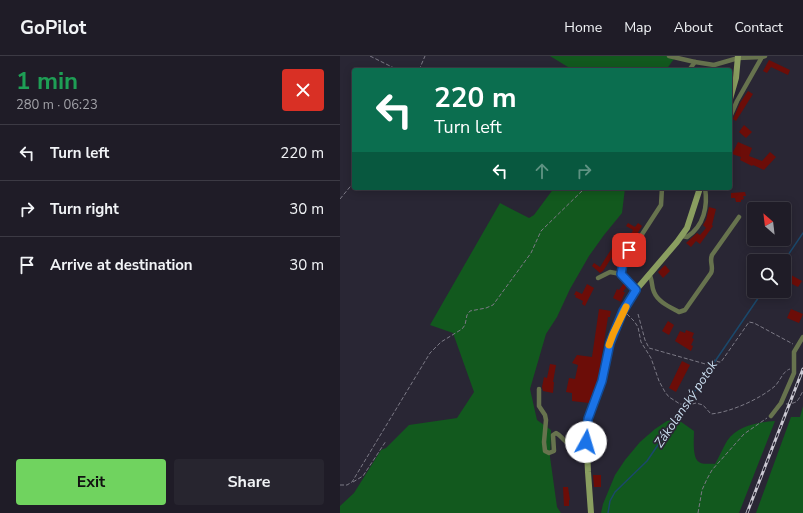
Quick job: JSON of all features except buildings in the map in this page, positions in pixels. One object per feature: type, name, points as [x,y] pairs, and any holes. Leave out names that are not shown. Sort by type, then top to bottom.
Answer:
[{"type":"main road","points":[[732,92],[736,78],[738,57]]},
{"type":"main road","points":[[591,513],[586,442],[588,419],[602,381],[610,343],[623,311],[636,290],[682,236],[691,218],[699,190]]},
{"type":"street","points":[[669,56],[714,65],[738,57],[763,57]]},
{"type":"street","points":[[732,112],[737,101],[763,57]]},
{"type":"street","points":[[691,68],[695,62]]},
{"type":"street","points":[[621,274],[626,254],[637,242],[661,205],[662,190]]},
{"type":"street","points":[[682,236],[687,237],[692,234],[701,221],[707,199],[705,190]]},
{"type":"street","points":[[649,274],[654,293],[658,298],[679,312],[685,310],[711,273],[712,270],[710,259],[739,217]]},
{"type":"street","points":[[598,278],[610,272],[621,274],[636,290]]},
{"type":"street","points":[[771,416],[781,403],[795,369],[794,356],[797,346],[803,337]]},
{"type":"street","points":[[539,389],[539,406],[545,415],[546,420],[544,442],[545,451],[549,453],[554,450],[553,435],[556,433],[571,444],[586,442]]},
{"type":"path","points":[[370,56],[394,68]]},
{"type":"path","points":[[420,68],[425,56]]},
{"type":"path","points":[[340,199],[352,184]]},
{"type":"path","points":[[352,482],[430,353],[441,342],[462,329],[470,311],[493,305],[531,253],[541,231],[583,190]]},
{"type":"path","points":[[623,311],[638,327],[641,342],[651,358],[661,386],[669,397],[680,404],[700,404],[703,405],[711,414],[738,406],[768,392],[786,370],[795,369]]},
{"type":"path","points":[[638,314],[645,340],[649,348],[709,365],[714,360],[721,362],[749,322],[754,323],[797,346]]},
{"type":"path","points":[[781,403],[793,404],[798,401],[803,391]]},
{"type":"path","points":[[698,513],[702,490],[712,470],[744,434],[771,416]]},
{"type":"path","points":[[340,485],[347,485],[363,476],[386,441]]},
{"type":"green space","points":[[550,56],[676,56],[667,68],[568,67]]},
{"type":"green space","points":[[553,190],[625,190],[622,213],[589,256],[570,289],[557,317],[546,334],[530,389],[537,420],[551,430],[550,457],[557,507],[561,513],[340,513],[340,506],[354,493],[381,450],[386,448],[409,425],[457,418],[474,392],[453,333],[430,325],[500,203],[529,218],[534,215]]},
{"type":"green space","points":[[803,406],[803,513],[756,513],[791,417],[800,417]]},
{"type":"green space","points":[[677,419],[694,431],[694,448],[697,460],[702,463],[715,464],[727,441],[736,432],[742,428],[762,422],[775,421],[739,513],[601,513],[603,504],[615,475],[625,460],[640,442],[655,429],[667,421]]},
{"type":"waterway","name":"Zákolanský potok","points":[[789,254],[803,233]]},
{"type":"waterway","name":"Zákolanský potok","points":[[608,513],[610,501],[615,492],[647,461],[758,298]]},
{"type":"railway","points":[[747,513],[803,369]]},
{"type":"slow traffic","points":[[609,345],[626,307]]},
{"type":"route","points":[[586,442],[588,419],[602,381],[607,352],[623,311],[636,290],[621,274],[624,258],[629,250]]}]
